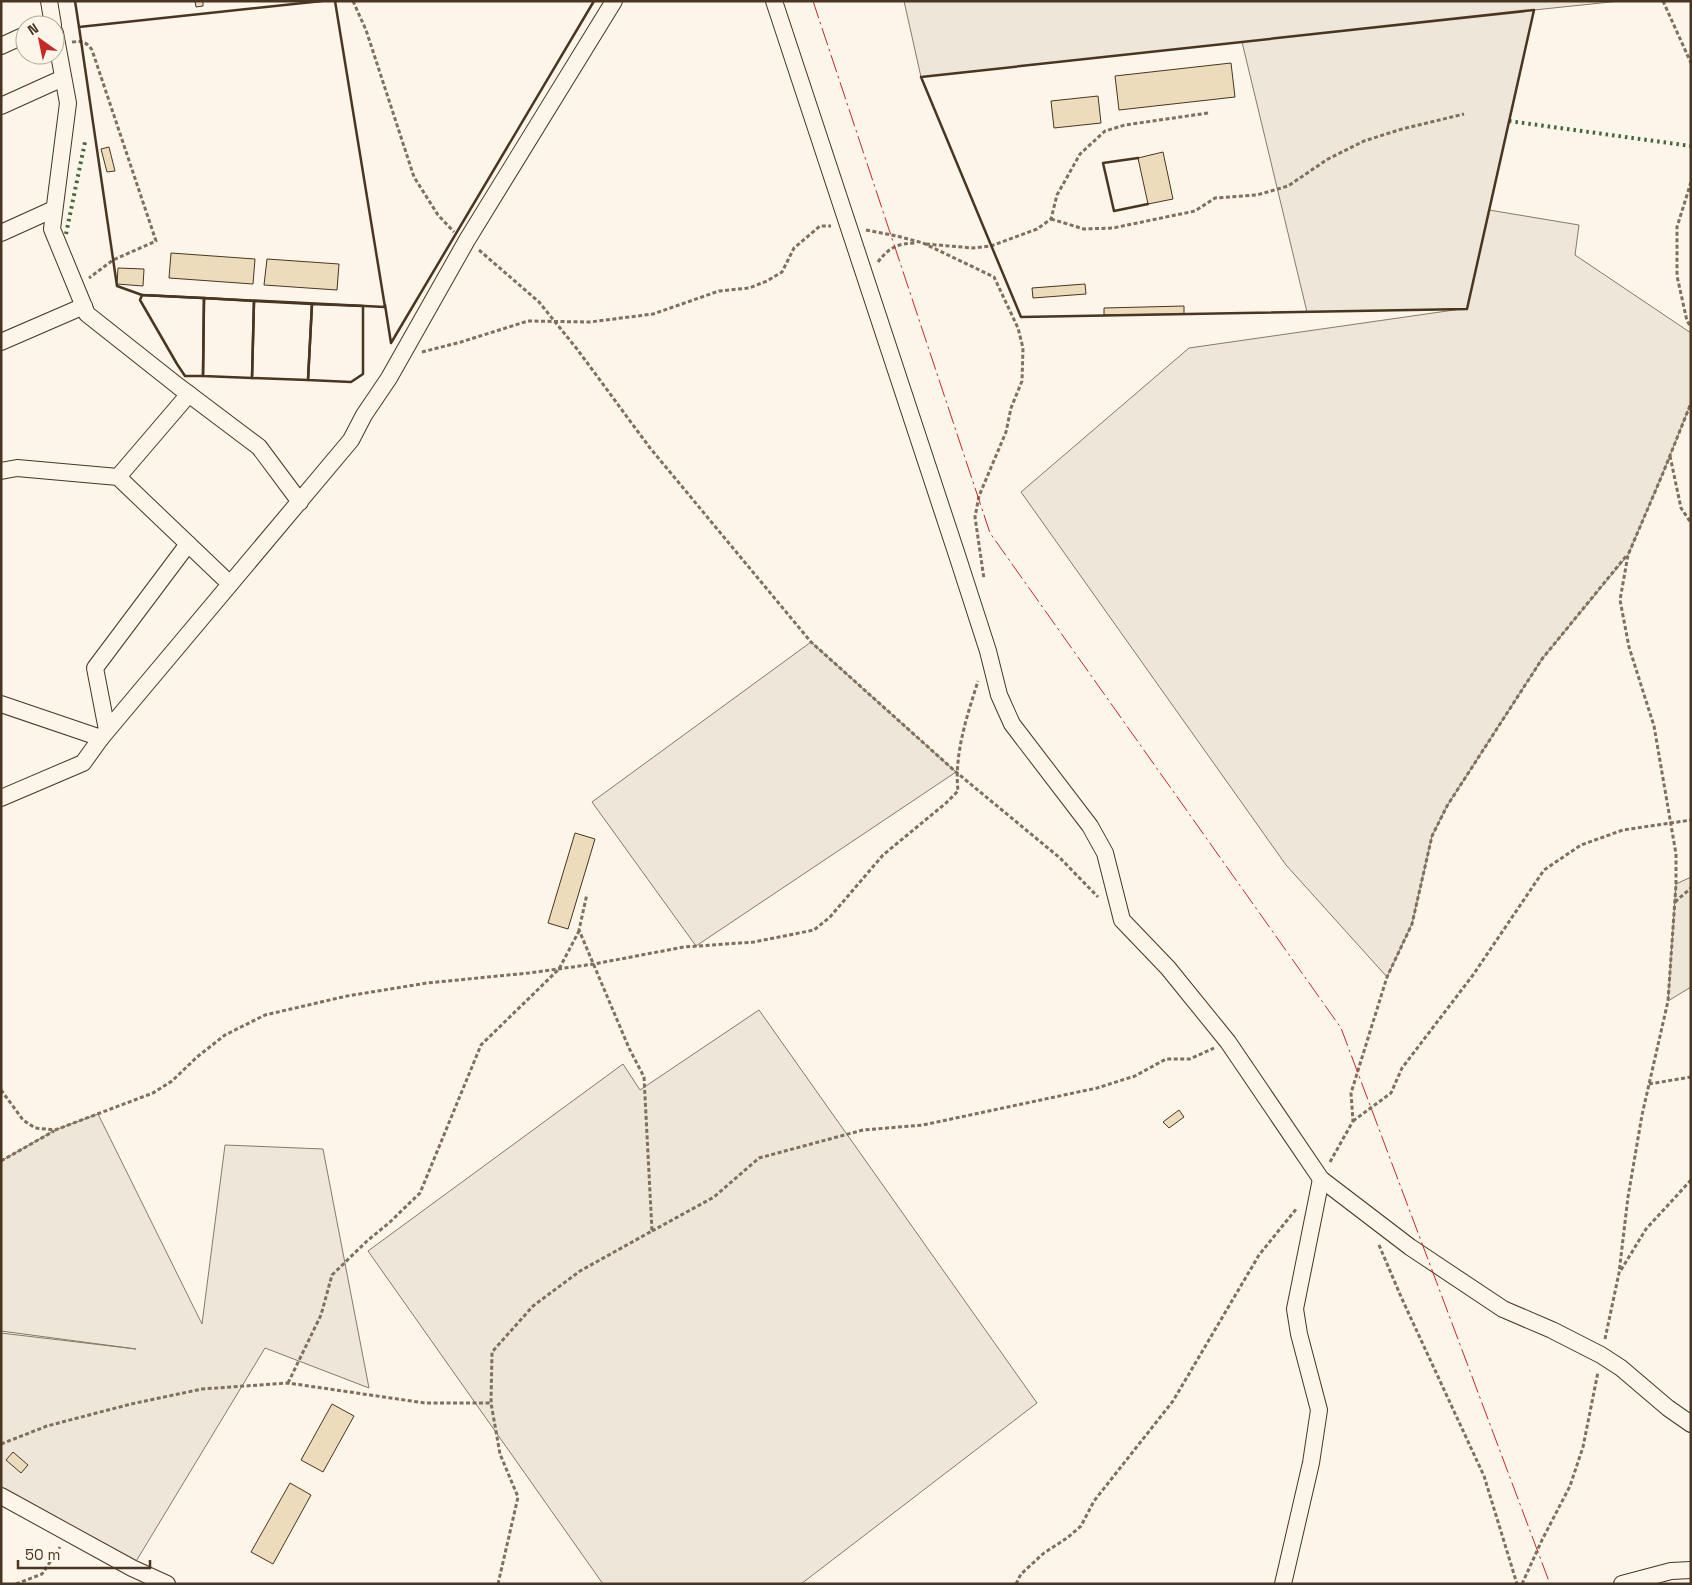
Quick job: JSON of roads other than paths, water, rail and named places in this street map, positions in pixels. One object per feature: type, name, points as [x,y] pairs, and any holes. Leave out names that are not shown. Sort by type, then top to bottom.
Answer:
[{"type":"street","points":[[49,1],[51,15]]},
{"type":"street","points":[[1,798],[83,763],[104,734],[351,440],[364,415],[389,378],[467,240],[614,1]]},
{"type":"street","points":[[774,1],[846,225],[957,555],[988,651],[999,695],[1012,724],[1090,826],[1105,853],[1122,920],[1168,968],[1228,1042],[1321,1178],[1410,1247],[1503,1309],[1552,1330],[1601,1355],[1621,1368],[1668,1408],[1691,1424]]},
{"type":"street","points":[[1,46],[15,40]]},
{"type":"street","points":[[60,65],[68,103],[52,229],[87,314],[259,447],[300,502]]},
{"type":"street","points":[[1,106],[63,78]]},
{"type":"street","points":[[1,233],[54,209]]},
{"type":"street","points":[[1,342],[84,306]]},
{"type":"street","points":[[118,477],[189,394]]},
{"type":"street","points":[[1,472],[17,468],[118,477],[230,584]]},
{"type":"street","points":[[104,734],[95,668],[188,544]]},
{"type":"street","points":[[1,704],[104,734]]},
{"type":"street","points":[[1283,1584],[1311,1463],[1319,1410],[1299,1334],[1295,1308],[1321,1178]]},
{"type":"street","points":[[1,1496],[132,1568],[167,1584]]},
{"type":"street","points":[[1622,1584],[1671,1571],[1691,1570]]}]
